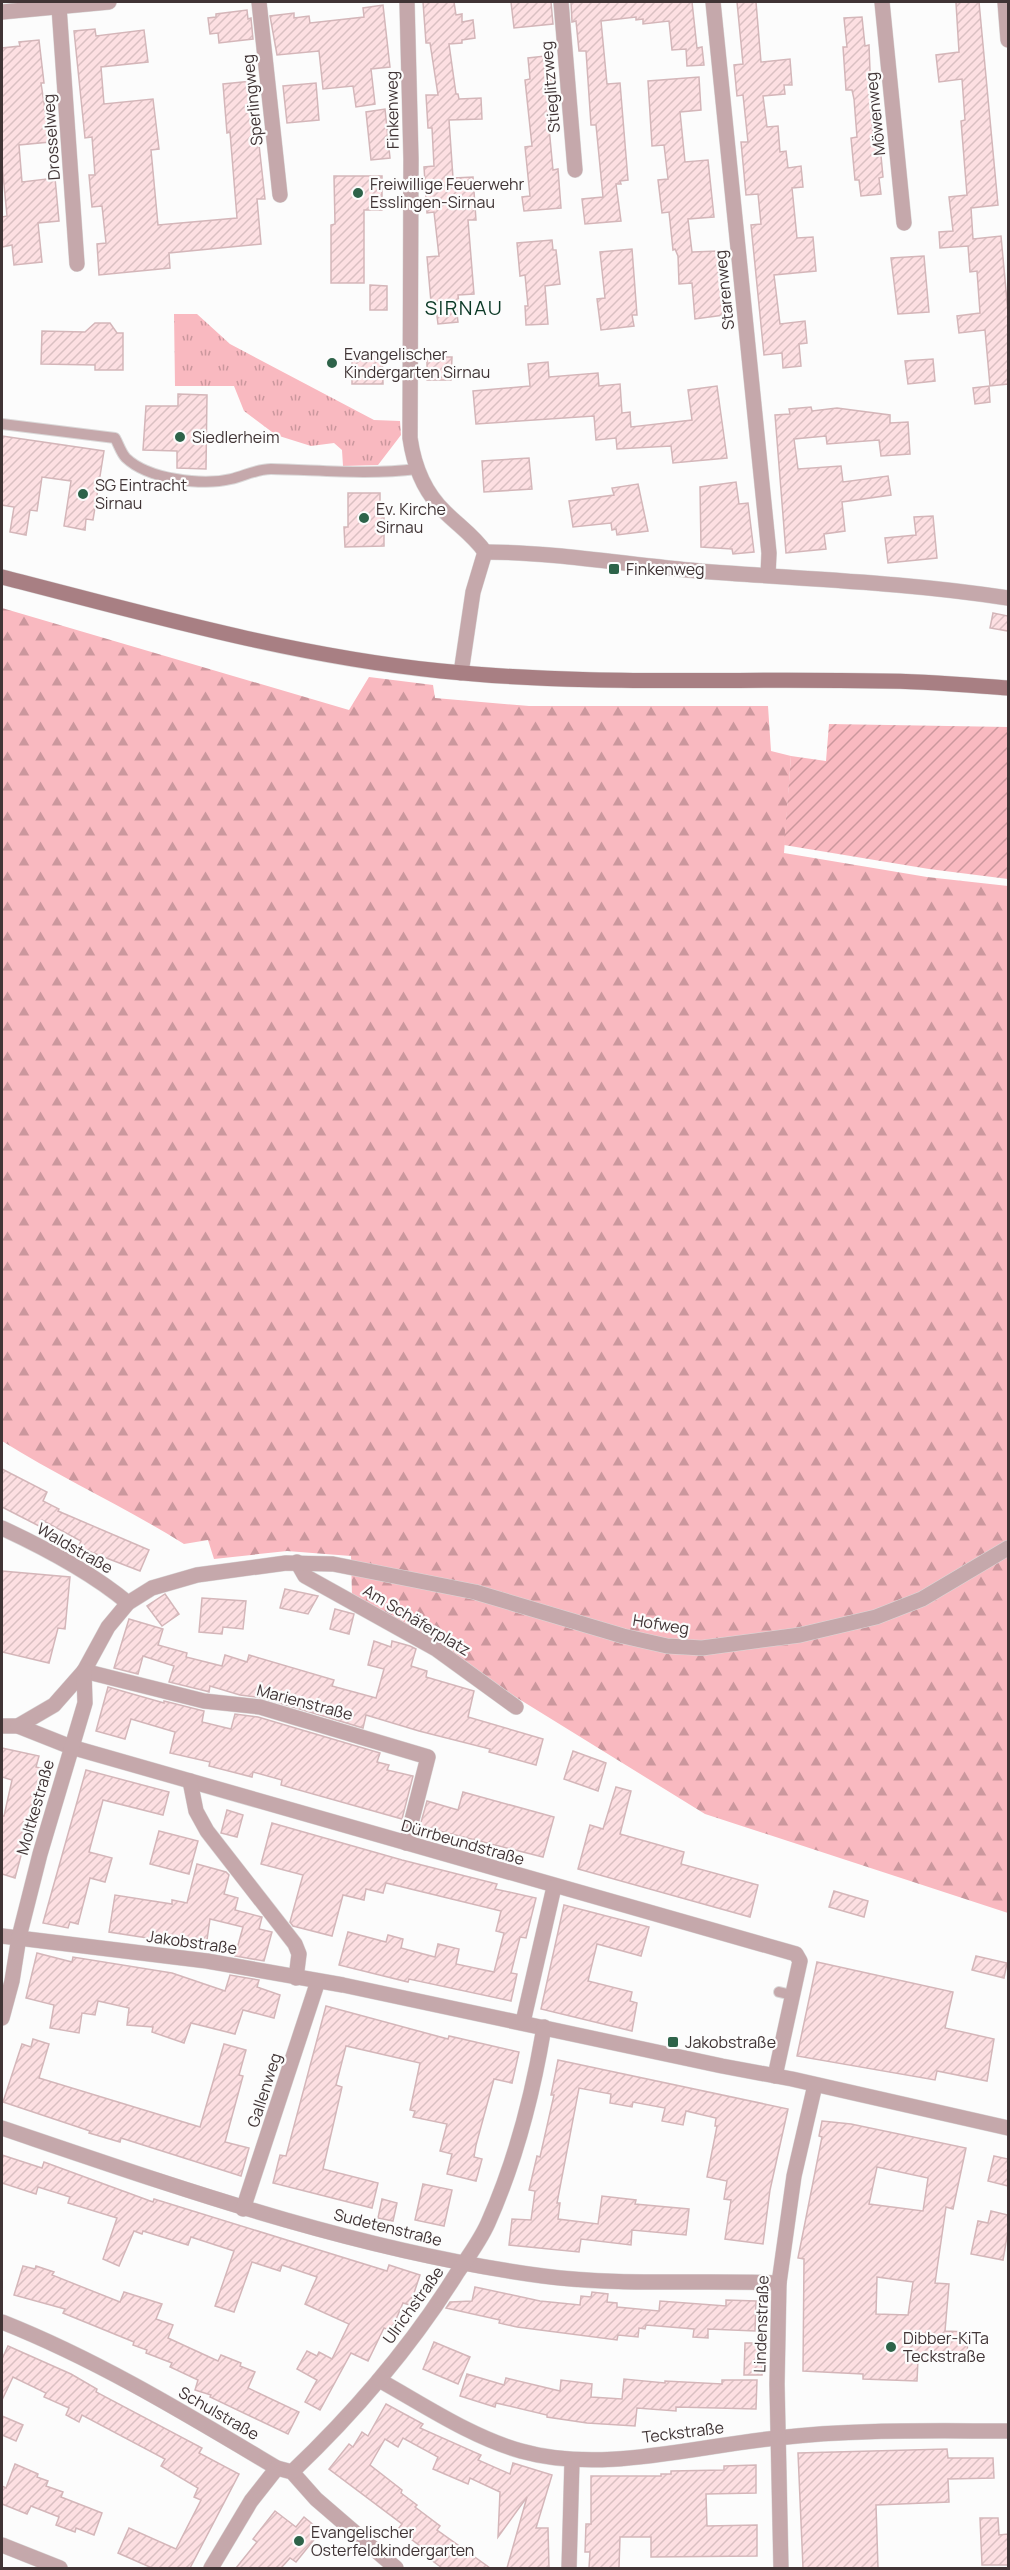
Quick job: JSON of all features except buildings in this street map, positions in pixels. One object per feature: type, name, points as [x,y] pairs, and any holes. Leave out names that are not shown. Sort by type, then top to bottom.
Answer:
[{"type":"main road","points":[[2,577],[279,646],[361,660],[461,673],[604,680],[884,681],[1008,688]]},
{"type":"street","points":[[2,12],[109,2]]},
{"type":"street","name":"Sperlingweg","points":[[259,2],[280,195]]},
{"type":"street","name":"Finkenweg","points":[[407,2],[411,297],[409,429],[417,469],[433,498],[485,552]]},
{"type":"street","name":"Stieglitzweg","points":[[561,2],[575,171]]},
{"type":"street","name":"Starenweg","points":[[713,2],[768,541],[768,575]]},
{"type":"street","name":"Möwenweg","points":[[882,2],[904,224]]},
{"type":"street","points":[[1005,2],[1008,40]]},
{"type":"street","name":"Drosselweg","points":[[59,7],[77,264]]},
{"type":"street","points":[[461,673],[473,592],[485,552],[944,590],[1008,598]]},
{"type":"street","name":"Waldstraße","points":[[2,1528],[49,1552],[107,1587],[128,1603]]},
{"type":"street","name":"Hofweg","points":[[297,1562],[351,1567],[450,1586],[623,1636],[667,1646],[702,1648],[800,1635],[876,1617],[930,1594],[1008,1548]]},
{"type":"street","points":[[18,1726],[54,1705],[84,1671],[108,1627],[128,1603],[152,1588],[179,1579],[255,1566],[297,1562]]},
{"type":"street","name":"Am Schäferplatz","points":[[297,1562],[303,1574],[436,1649],[516,1707]]},
{"type":"street","points":[[71,1747],[85,1703],[84,1671]]},
{"type":"street","name":"Marienstraße","points":[[84,1671],[204,1701],[260,1707],[428,1757],[406,1844]]},
{"type":"street","name":"Dürrbeundstraße","points":[[2,1726],[18,1726],[71,1747],[554,1887],[796,1954],[800,1961],[786,1993],[775,2076]]},
{"type":"street","name":"Moltkestraße","points":[[2,2018],[12,1981],[19,1937],[71,1747]]},
{"type":"street","points":[[190,1781],[196,1811],[207,1831],[295,1944],[299,1954],[296,1977]]},
{"type":"street","points":[[524,2022],[554,1887]]},
{"type":"street","name":"Jakobstraße","points":[[2,1936],[207,1961],[318,1981],[524,2022],[1008,2128]]},
{"type":"street","name":"Gallenweg","points":[[243,2209],[318,1981]]},
{"type":"street","name":"Ulrichstraße","points":[[292,2472],[334,2432],[432,2313],[488,2223],[513,2158],[531,2100],[544,2027]]},
{"type":"street","name":"Lindenstraße","points":[[781,2568],[778,2438],[779,2283],[794,2176],[814,2085]]},
{"type":"street","name":"Sudetenstraße","points":[[2,2128],[243,2209],[463,2264],[581,2280],[779,2283]]},
{"type":"street","name":"Schulstraße","points":[[2,2322],[138,2387],[277,2468],[292,2472]]},
{"type":"street","name":"Teckstraße","points":[[379,2380],[498,2444],[572,2461],[622,2458],[778,2438],[867,2432],[1008,2431]]},
{"type":"street","points":[[569,2568],[572,2461]]},
{"type":"street","points":[[211,2568],[246,2509],[277,2468]]},
{"type":"street","points":[[292,2472],[316,2499],[396,2568]]},
{"type":"street","points":[[2,2545],[60,2568]]},
{"type":"lane","points":[[2,424],[116,438],[123,454],[130,461],[153,474],[174,479],[225,480],[267,469],[337,473],[417,469]]},
{"type":"green space","points":[[174,314],[197,314],[230,344],[374,420],[400,421],[401,435],[378,465],[343,466],[342,450],[334,443],[311,446],[276,435],[244,411],[234,386],[175,386]]},
{"type":"green space","points":[[2,608],[349,710],[369,677],[433,685],[435,698],[529,706],[768,706],[771,751],[791,756],[784,853],[927,877],[1008,886],[1008,1913],[705,1814],[352,1596],[351,1556],[287,1551],[214,1559],[208,1540],[184,1544],[2,1441]]},
{"type":"green space","points":[[829,724],[1008,727],[1008,879],[929,869],[784,845],[791,756],[826,761]]},
{"type":"place","name":"Freiwillige Feuerwehr Esslingen-Sirnau","points":[[358,193]]},
{"type":"place","name":"Evangelischer Kindergarten Sirnau","points":[[332,363]]},
{"type":"place","name":"Siedlerheim","points":[[180,437]]},
{"type":"place","name":"SG Eintracht Sirnau","points":[[83,494]]},
{"type":"place","name":"Ev. Kirche Sirnau","points":[[364,518]]},
{"type":"place","name":"Finkenweg","points":[[614,569]]},
{"type":"place","name":"Jakobstraße","points":[[673,2042]]},
{"type":"place","name":"Dibber-KiTa Teckstraße","points":[[891,2347]]},
{"type":"place","name":"Evangelischer Osterfeldkindergarten","points":[[299,2541]]},
{"type":"district","name":"SIRNAU","points":[[464,308]]}]
